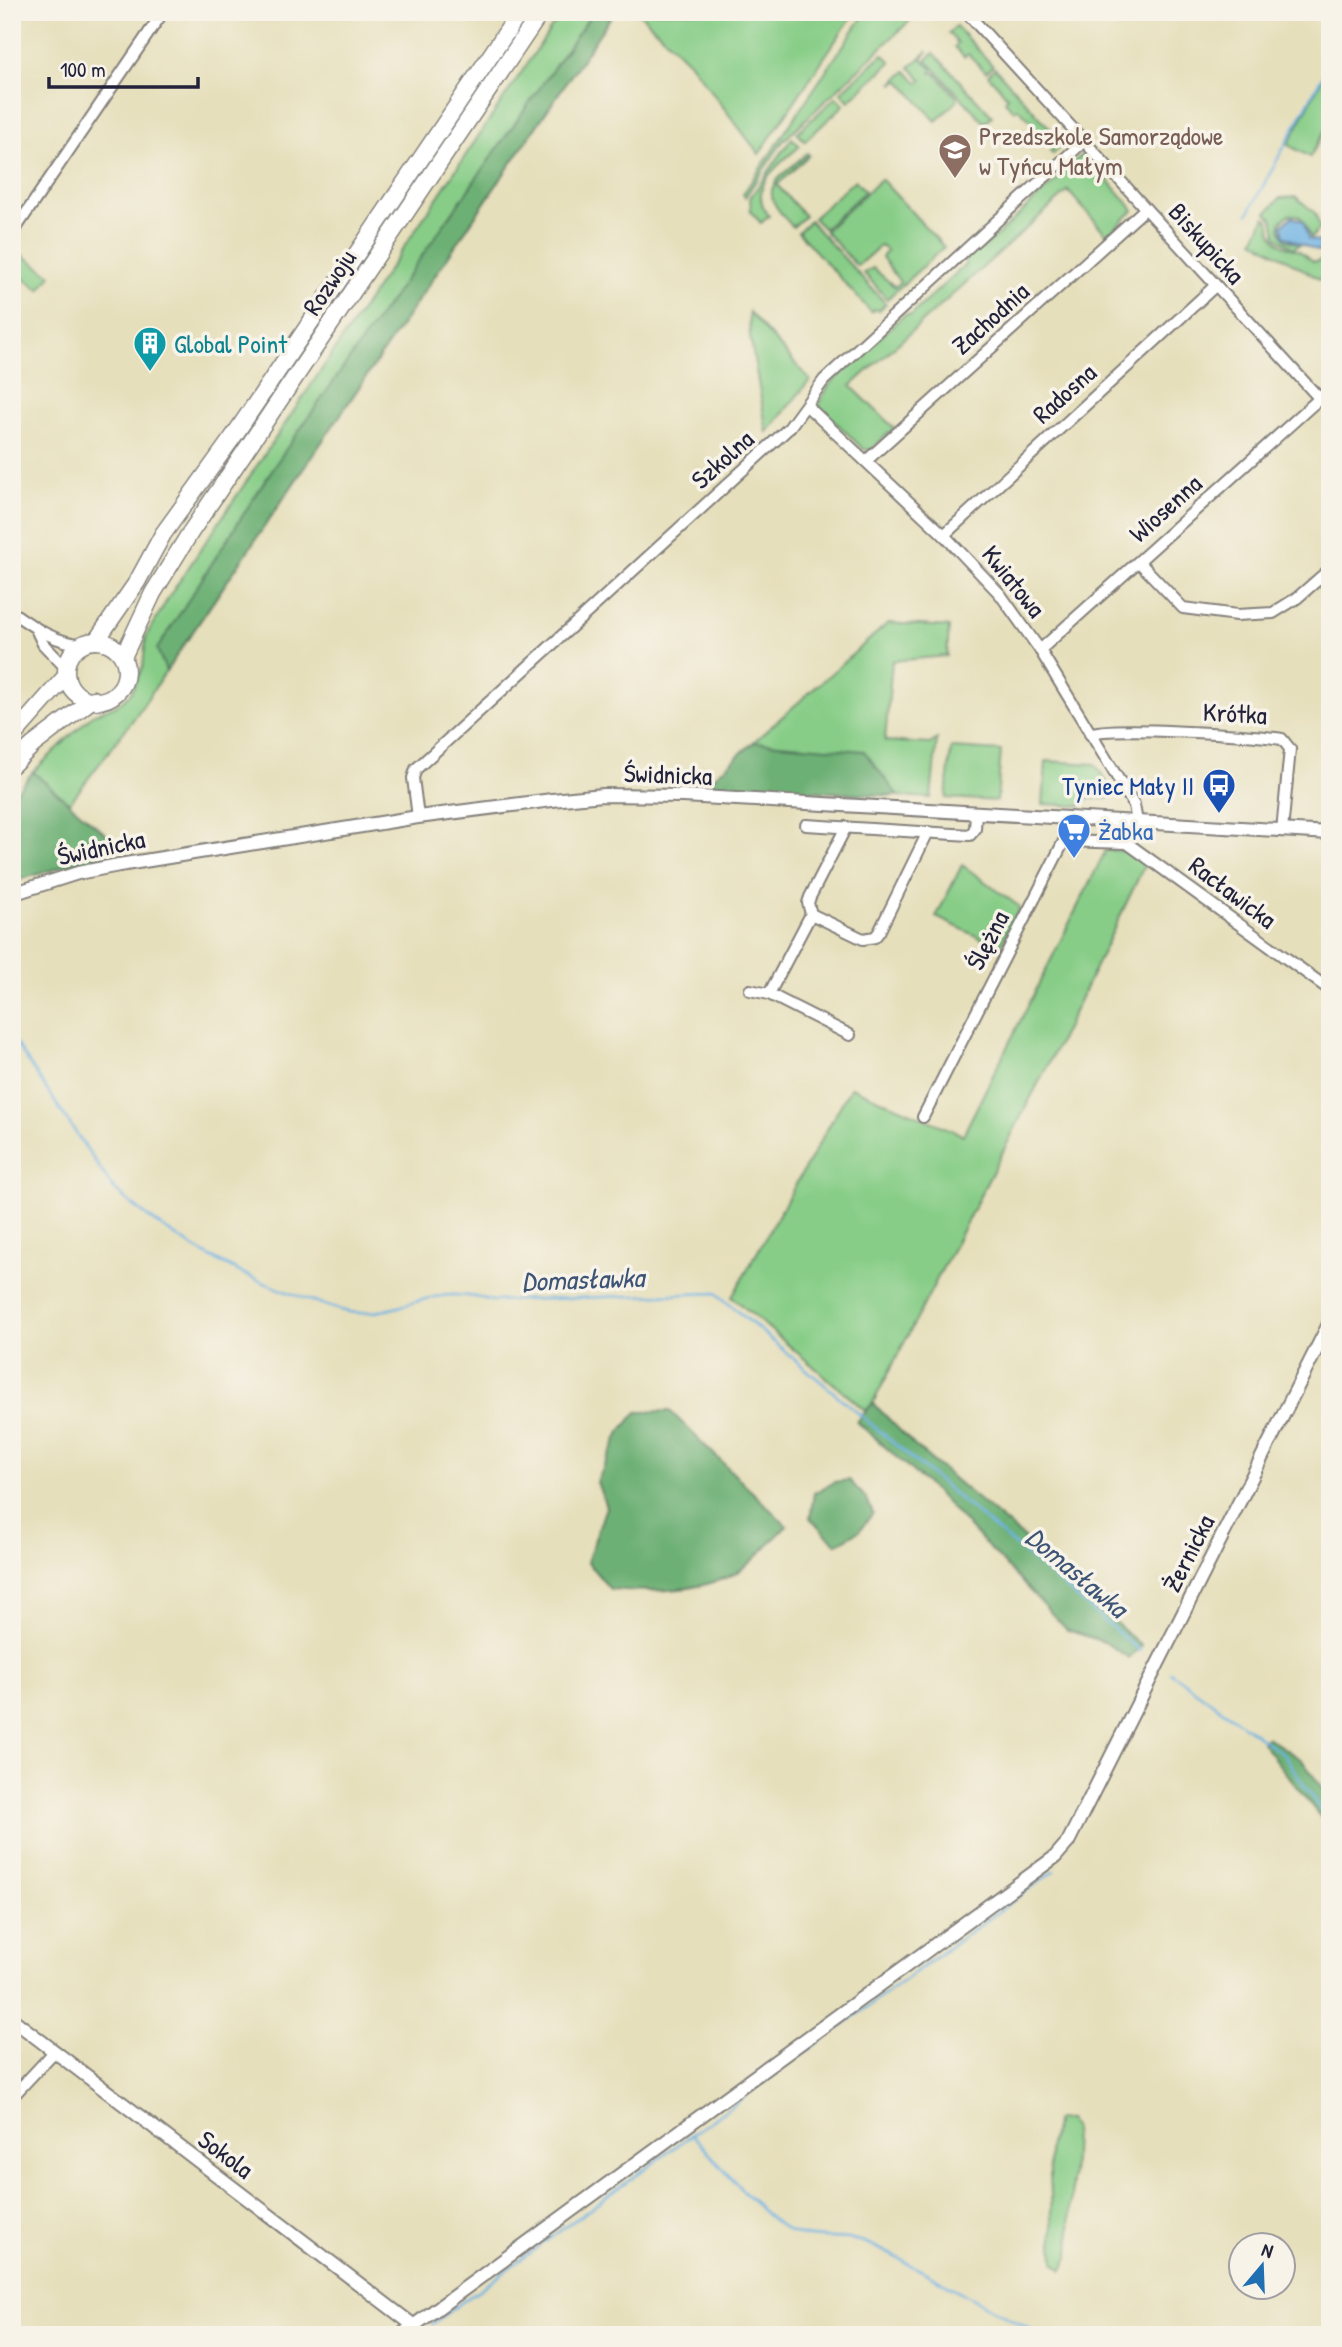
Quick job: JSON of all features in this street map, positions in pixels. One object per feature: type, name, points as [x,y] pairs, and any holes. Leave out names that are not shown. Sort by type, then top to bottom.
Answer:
[{"type":"main road","name":"Rozwoju","points":[[90,643],[137,582],[167,528],[233,436],[520,12]]},
{"type":"main road","name":"Rozwoju","points":[[123,657],[153,593],[190,533],[541,12]]},
{"type":"main road","points":[[12,737],[66,672],[71,654],[90,643],[108,645],[123,657],[127,673],[122,685],[108,696],[93,699],[42,737],[12,765]]},
{"type":"main road","points":[[66,672],[78,695],[93,699]]},
{"type":"street","points":[[12,234],[163,12]]},
{"type":"street","name":"Biskupicka","points":[[966,12],[1330,410]]},
{"type":"street","name":"Szkolna","points":[[418,817],[413,778],[416,769],[789,428],[824,380],[1084,141]]},
{"type":"street","name":"Zachodnia","points":[[866,461],[1145,209]]},
{"type":"street","name":"Radosna","points":[[944,534],[1215,286]]},
{"type":"street","name":"Wiosenna","points":[[1040,650],[1330,389]]},
{"type":"street","name":"Kwiatowa","points":[[807,405],[944,534],[1000,594],[1040,650],[1134,805],[1130,822]]},
{"type":"street","points":[[1139,562],[1183,608],[1237,615],[1273,613],[1297,598],[1330,569]]},
{"type":"street","points":[[12,612],[36,629],[69,644],[90,643]]},
{"type":"street","points":[[36,629],[43,644],[66,672]]},
{"type":"street","name":"Krótka","points":[[1090,734],[1096,731],[1131,731],[1282,739],[1290,749],[1282,831]]},
{"type":"street","name":"Świdnicka","points":[[12,894],[44,883],[119,865],[418,817],[603,795],[683,796],[1330,834]]},
{"type":"street","points":[[806,825],[970,835],[975,829],[976,813]]},
{"type":"street","points":[[1127,843],[1130,822]]},
{"type":"street","points":[[769,995],[811,914],[810,897],[846,827]]},
{"type":"street","points":[[811,914],[863,939],[876,937],[928,832]]},
{"type":"street","name":"Ślężna","points":[[923,1117],[1064,841],[1127,843]]},
{"type":"street","name":"Racławicka","points":[[1127,843],[1330,990]]},
{"type":"street","points":[[750,990],[769,995],[850,1035]]},
{"type":"street","name":"Żernicka","points":[[401,2335],[1055,1857],[1068,1842],[1330,1322]]},
{"type":"street","name":"Sokola","points":[[12,2019],[413,2325]]},
{"type":"street","points":[[12,2097],[54,2052]]},
{"type":"green space","points":[[562,12],[614,12],[135,717],[68,805],[33,772],[92,715],[117,705],[131,693],[143,666],[146,636],[170,595]]},
{"type":"green space","points":[[593,12],[614,12],[166,671],[157,649],[275,465]]},
{"type":"green space","points":[[638,12],[855,12],[759,154],[689,62]]},
{"type":"green space","points":[[866,12],[919,12],[783,141],[745,197],[743,194]]},
{"type":"green space","points":[[956,26],[993,66],[986,72],[968,54],[964,57],[955,47],[958,43],[949,33]]},
{"type":"green space","points":[[928,51],[922,59],[933,70],[931,73],[935,73],[957,97],[957,101],[936,121],[900,81],[892,84],[906,71],[919,83],[922,80],[910,67]]},
{"type":"green space","points":[[934,53],[992,116],[985,123],[926,60]]},
{"type":"green space","points":[[883,54],[891,62],[849,101],[841,92]]},
{"type":"green space","points":[[995,68],[1064,144],[1053,154],[1050,151],[1054,146],[1043,135],[1039,138],[1030,128],[1034,124],[1018,108],[1014,111],[1005,101],[1008,97],[988,75]]},
{"type":"green space","points":[[1326,71],[1330,73],[1330,132],[1325,130],[1310,157],[1288,145]]},
{"type":"green space","points":[[836,97],[844,105],[805,141],[797,133]]},
{"type":"green space","points":[[792,138],[800,146],[775,168],[763,185],[761,195],[769,216],[761,223],[751,212],[750,198]]},
{"type":"green space","points":[[807,153],[809,155],[777,185],[805,216],[793,227],[774,203],[773,187],[785,172]]},
{"type":"green space","points":[[1085,153],[1134,210],[1107,235],[1068,191],[851,386],[894,428],[870,450],[863,449],[818,405],[829,385],[904,315],[911,315],[965,265],[965,259],[976,249],[982,249],[1063,174],[1064,169]]},
{"type":"green space","points":[[881,179],[944,247],[887,299],[864,273],[873,268],[895,287],[900,282],[882,257],[887,251],[881,245],[857,266],[825,231]]},
{"type":"green space","points":[[855,180],[865,191],[824,229],[813,218]]},
{"type":"green space","points":[[1296,197],[1315,213],[1320,228],[1311,238],[1302,218],[1288,215],[1281,222],[1280,229],[1286,240],[1301,244],[1293,248],[1277,237],[1273,220],[1267,212],[1280,198]]},
{"type":"green space","points":[[1265,217],[1269,220],[1274,237],[1281,244],[1299,251],[1315,262],[1330,257],[1330,273],[1324,282],[1254,240]]},
{"type":"green space","points":[[810,221],[886,304],[878,311],[875,309],[871,312],[798,232]]},
{"type":"green space","points":[[21,254],[51,275],[40,290],[22,277],[18,280],[13,277],[13,265]]},
{"type":"green space","points":[[749,312],[810,380],[767,433],[750,336]]},
{"type":"green space","points":[[888,623],[949,627],[947,656],[892,661],[885,741],[930,744],[937,739],[931,798],[705,785]]},
{"type":"green space","points":[[754,742],[864,751],[898,796],[705,785]]},
{"type":"green space","points":[[951,748],[1001,751],[997,801],[946,798]]},
{"type":"green space","points":[[1046,761],[1095,764],[1113,790],[1108,799],[1089,798],[1080,806],[1043,804]]},
{"type":"green space","points":[[33,772],[109,837],[120,850],[12,882],[12,796]]},
{"type":"green space","points":[[1106,850],[1133,851],[1147,860],[1060,1041],[873,1403],[866,1411],[732,1297],[851,1087],[963,1135]]},
{"type":"green space","points":[[962,865],[1020,907],[1000,947],[936,917]]},
{"type":"green space","points":[[873,1403],[916,1447],[1031,1544],[1141,1646],[1129,1658],[1104,1642],[1067,1630],[937,1493],[857,1422]]},
{"type":"green space","points":[[670,1411],[787,1526],[748,1564],[719,1580],[673,1590],[610,1589],[587,1562],[606,1507],[597,1482],[620,1432],[637,1412]]},
{"type":"green space","points":[[849,1480],[866,1498],[873,1513],[859,1531],[836,1544],[810,1518],[814,1493],[834,1482]]},
{"type":"green space","points":[[1267,1737],[1302,1760],[1330,1799],[1330,1829],[1266,1748],[1262,1740]]},
{"type":"green space","points":[[1068,2119],[1074,2129],[1069,2257],[1063,2270],[1054,2262],[1049,2149],[1056,2120]]},
{"type":"water","points":[[1292,217],[1303,221],[1308,239],[1322,242],[1322,252],[1284,236],[1282,225]]},
{"type":"waterway","points":[[1248,214],[1330,62]]},
{"type":"waterway","name":"Domasławka","points":[[12,1038],[113,1188],[158,1225],[208,1256],[289,1293],[339,1310],[357,1313],[381,1311],[425,1299],[454,1295],[493,1301],[716,1293],[1140,1651]]},
{"type":"waterway","name":"Domasławka","points":[[1170,1672],[1284,1755],[1330,1824]]},
{"type":"waterway","points":[[432,2324],[1054,1871]]},
{"type":"waterway","points":[[692,2134],[749,2197],[785,2229],[804,2236],[849,2239],[869,2244],[1043,2335]]},
{"type":"place","name":"Przedszkole Samorządowe w Tyńcu Małym","points":[[955,180]]},
{"type":"place","name":"Global Point","points":[[150,373]]},
{"type":"place","name":"Tyniec Mały II","points":[[1219,815]]},
{"type":"place","name":"Żabka","points":[[1074,860]]}]
